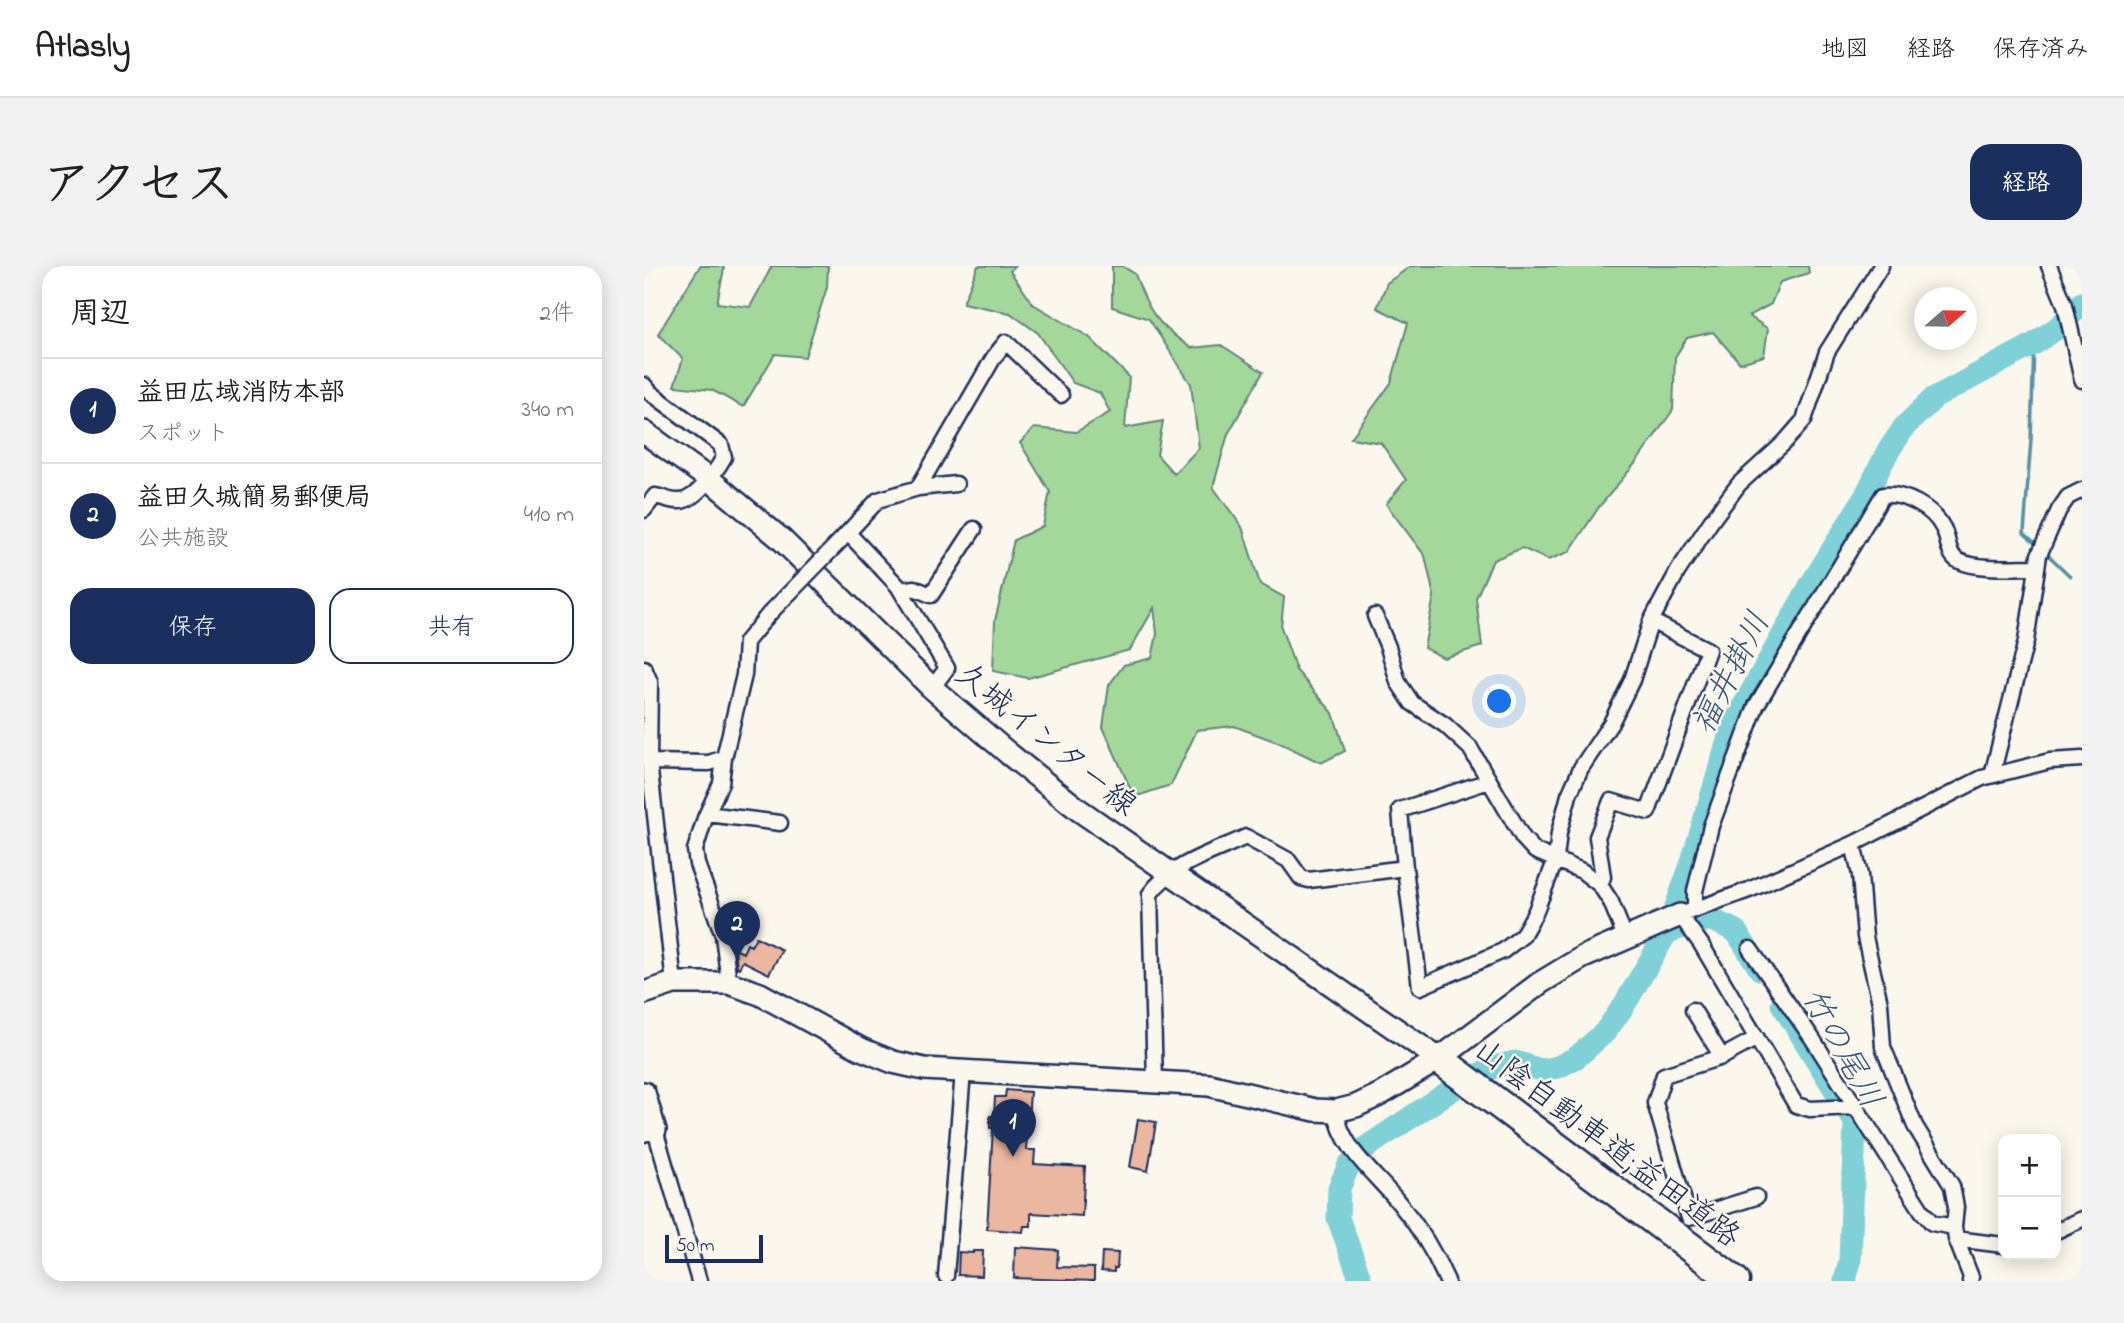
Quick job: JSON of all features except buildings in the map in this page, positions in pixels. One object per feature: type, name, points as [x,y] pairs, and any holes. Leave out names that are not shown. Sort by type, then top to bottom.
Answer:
[{"type":"highway","name":"山陰自動車道;益田道路","points":[[1439,1059],[1735,1281]]},
{"type":"street","points":[[1489,781],[1400,810],[1420,987],[1503,951],[1522,936],[1535,913],[1556,859],[1559,833],[1569,795],[1581,768],[1611,723],[1632,680],[1651,621],[1678,571],[1739,484],[1784,443],[1804,420],[1827,352],[1881,266]]},
{"type":"street","points":[[2049,266],[2073,332],[2082,380]]},
{"type":"street","points":[[918,488],[975,388],[1006,342],[1061,395]]},
{"type":"street","points":[[644,386],[721,445],[724,457],[709,479],[685,500],[676,501],[655,496],[644,510]]},
{"type":"street","name":"久城インター線","points":[[644,432],[709,479],[781,539],[932,688],[1079,810],[1439,1059]]},
{"type":"street","points":[[729,983],[723,935],[697,864],[695,850],[721,783],[724,758],[744,675],[746,642],[769,614],[878,500],[918,488],[956,484]]},
{"type":"street","points":[[1992,775],[2026,640],[2036,568],[2059,510],[2068,497],[2082,490]]},
{"type":"street","points":[[1856,1107],[1810,1109],[1796,1105],[1701,944],[1688,912],[1711,826],[1756,706],[1883,495],[1892,494],[1910,500],[1933,515],[1944,528],[1950,552],[1956,560],[1970,565],[2036,568]]},
{"type":"street","points":[[901,590],[914,588],[930,595],[974,529]]},
{"type":"street","points":[[844,537],[901,590],[947,668],[932,688]]},
{"type":"street","points":[[1374,616],[1388,647],[1398,682],[1412,704],[1446,725],[1470,748],[1523,838],[1535,851],[1582,871],[1601,885],[1625,937]]},
{"type":"street","points":[[1601,885],[1603,877],[1597,837],[1611,802],[1648,812],[1708,650],[1651,621]]},
{"type":"street","points":[[644,668],[650,681],[649,762],[674,983]]},
{"type":"street","points":[[649,762],[709,762],[724,758]]},
{"type":"street","points":[[644,993],[674,983],[729,983],[760,994],[861,1049],[893,1062],[924,1069],[1209,1085],[1301,1107],[1336,1111],[1356,1106],[1381,1094],[1439,1059],[1539,983],[1583,957],[1625,937],[1749,890],[1853,844],[1962,786],[1992,775],[2050,761],[2082,759]]},
{"type":"street","points":[[707,814],[780,823]]},
{"type":"street","points":[[1155,1083],[1150,894],[1159,882],[1190,863],[1247,837],[1288,860],[1301,878],[1309,880],[1405,868]]},
{"type":"street","points":[[1853,844],[1860,875],[1865,937],[1880,1003],[1883,1047],[1915,1126],[1952,1186],[1956,1208],[1955,1233],[1970,1281]]},
{"type":"street","points":[[1750,949],[1932,1223],[1955,1233],[1998,1244]]},
{"type":"street","points":[[1693,1010],[1722,1057]]},
{"type":"street","points":[[1756,1197],[1689,1218],[1655,1103],[1664,1074],[1722,1057],[1757,1038]]},
{"type":"street","points":[[946,1276],[962,1072]]},
{"type":"street","points":[[644,1093],[650,1132],[699,1281]]},
{"type":"street","points":[[1336,1111],[1338,1126],[1351,1150],[1407,1213],[1427,1241],[1447,1281]]},
{"type":"street","points":[[2061,1229],[2082,1219]]},
{"type":"green space","points":[[700,266],[723,266],[717,303],[750,307],[772,266],[828,266],[827,287],[805,357],[775,354],[743,407],[712,390],[674,386],[683,359],[658,334]]},
{"type":"green space","points":[[978,266],[1015,266],[1010,271],[1033,304],[1089,337],[1129,377],[1125,428],[1163,421],[1157,455],[1174,474],[1199,448],[1191,384],[1149,319],[1112,307],[1112,266],[1122,266],[1135,274],[1156,317],[1191,348],[1221,345],[1263,372],[1228,434],[1213,487],[1242,527],[1260,584],[1284,597],[1281,627],[1296,670],[1333,713],[1345,751],[1321,763],[1280,743],[1234,726],[1197,730],[1171,785],[1134,797],[1103,727],[1109,685],[1124,665],[1152,658],[1157,634],[1154,608],[1130,650],[1028,678],[993,671],[995,621],[1014,540],[1043,526],[1050,492],[1020,443],[1034,428],[1076,432],[1110,412],[1100,393],[1073,383],[1038,333],[1010,313],[963,303]]},
{"type":"green space","points":[[1411,266],[1808,266],[1809,273],[1780,282],[1771,304],[1749,316],[1768,329],[1764,356],[1740,363],[1713,332],[1687,338],[1675,357],[1673,410],[1638,460],[1599,507],[1569,552],[1548,560],[1522,548],[1493,560],[1476,598],[1482,646],[1444,658],[1424,648],[1434,596],[1425,556],[1386,504],[1406,480],[1381,443],[1351,438],[1391,383],[1408,323],[1377,308],[1387,283]]},
{"type":"waterway","name":"福井掛川","points":[[1482,1073],[1515,1062],[1541,1070],[1558,1067],[1577,1057],[1605,1032],[1623,1007],[1667,932],[1691,865],[1732,727],[1810,586],[1865,497],[1887,453],[1905,426],[1934,398],[2034,344],[2060,326],[2082,303]]},
{"type":"waterway","points":[[2034,344],[2024,533],[2038,546]]},
{"type":"waterway","points":[[2044,551],[2070,576]]},
{"type":"waterway","name":"竹の尾川","points":[[1667,932],[1710,919],[1736,931],[1760,969]]},
{"type":"waterway","name":"竹の尾川","points":[[1782,1004],[1855,1122],[1850,1261],[1845,1281]]},
{"type":"waterway","name":"福井掛川","points":[[1361,1281],[1338,1218],[1339,1188],[1349,1165],[1368,1146],[1453,1089]]},
{"type":"place","name":"益田久城簡易郵便局","points":[[737,959]]},
{"type":"place","name":"益田広域消防本部","points":[[1013,1157]]}]
